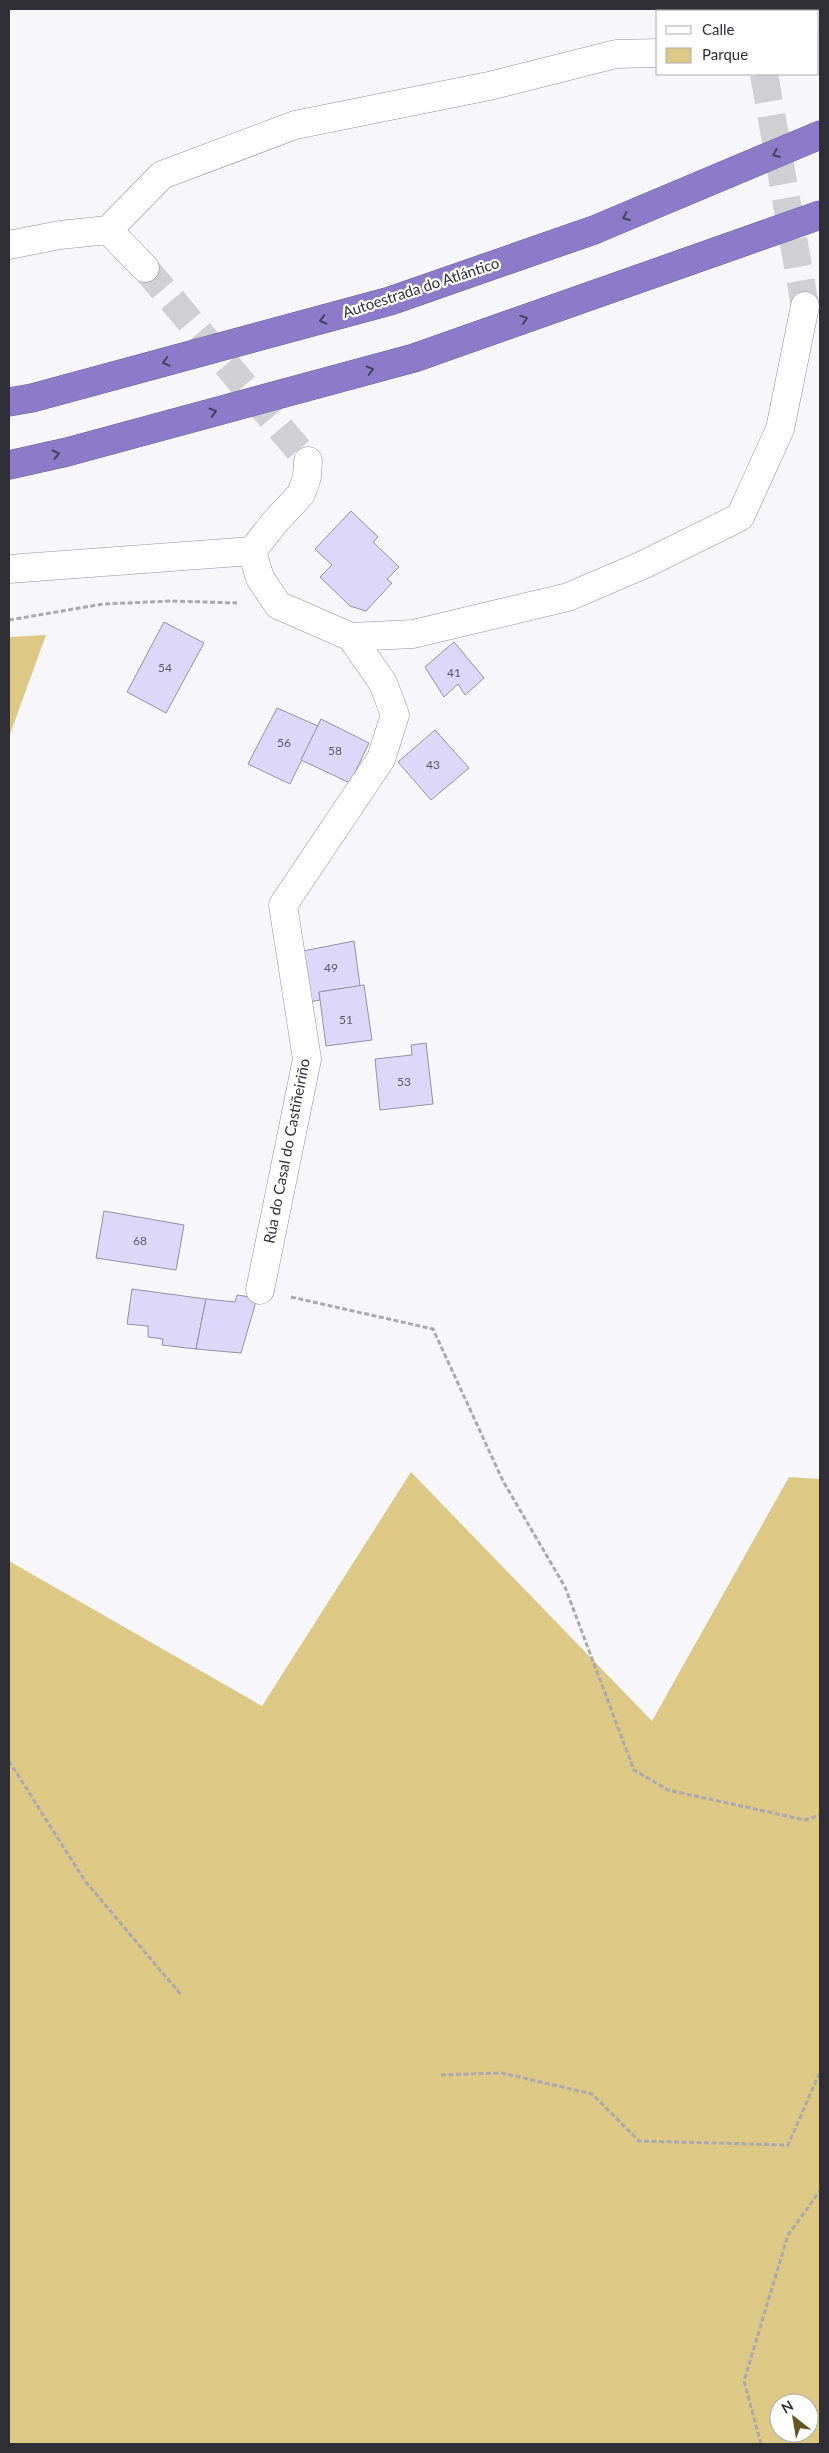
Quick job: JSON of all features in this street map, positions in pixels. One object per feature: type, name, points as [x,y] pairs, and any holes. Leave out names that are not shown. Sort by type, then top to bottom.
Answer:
[{"type":"highway","name":"Autoestrada do Atlántico","points":[[9,402],[42,396],[390,301],[594,230],[820,135]]},
{"type":"highway","points":[[9,465],[67,452],[414,358],[820,216]]},
{"type":"street","points":[[9,245],[60,235],[108,230],[162,176],[295,125],[489,86],[616,54],[656,53]]},
{"type":"street","points":[[108,230],[145,268]]},
{"type":"street","points":[[252,551],[260,578],[278,605],[351,637],[413,634],[568,597],[645,564],[740,517],[780,429],[809,338],[805,306]]},
{"type":"street","points":[[9,569],[252,551],[301,494],[307,477],[308,461]]},
{"type":"street","name":"Rúa do Casal do Castiñeiriño","points":[[260,1290],[307,1059],[283,905],[381,759],[394,715],[382,683],[351,637]]},
{"type":"path","points":[[9,620],[103,604],[172,600],[278,605]]},
{"type":"path","points":[[260,1290],[433,1329],[502,1481],[565,1587],[634,1770],[668,1790],[805,1820],[820,1815]]},
{"type":"path","points":[[9,1761],[85,1881],[182,1996]]},
{"type":"path","points":[[441,2075],[502,2073],[592,2094],[639,2141],[788,2145],[820,2072]]},
{"type":"path","points":[[761,2444],[744,2381],[788,2235],[820,2191]]},
{"type":"green space","points":[[46,635],[9,737],[9,637]]},
{"type":"green space","points":[[411,1472],[652,1721],[789,1477],[820,1479],[820,2444],[9,2444],[9,1561],[262,1706]]},
{"type":"building","points":[[351,511],[378,537],[373,542],[399,567],[387,579],[392,583],[366,611],[350,606],[320,577],[332,565],[315,549]]},
{"type":"building","points":[[164,622],[204,643],[166,713],[127,692]]},
{"type":"building","points":[[454,642],[484,678],[465,695],[458,684],[444,697],[425,667]]},
{"type":"building","points":[[277,708],[318,726],[290,784],[248,764]]},
{"type":"building","points":[[321,719],[369,743],[350,783],[301,760]]},
{"type":"building","points":[[435,730],[469,768],[431,800],[398,762]]},
{"type":"building","points":[[354,941],[360,986],[319,992],[320,1000],[309,1002],[303,951]]},
{"type":"building","points":[[364,985],[372,1040],[326,1046],[319,992]]},
{"type":"building","points":[[426,1043],[433,1104],[380,1110],[375,1059],[412,1055],[411,1045]]},
{"type":"building","points":[[104,1211],[184,1225],[176,1270],[96,1258]]},
{"type":"building","points":[[132,1289],[206,1299],[196,1349],[162,1345],[163,1339],[148,1337],[148,1326],[127,1324]]},
{"type":"building","points":[[237,1295],[257,1298],[241,1353],[196,1349],[206,1299],[235,1302]]},
{"type":"tunnel","points":[[764,75],[805,306]]},
{"type":"tunnel","points":[[145,268],[308,461]]}]
